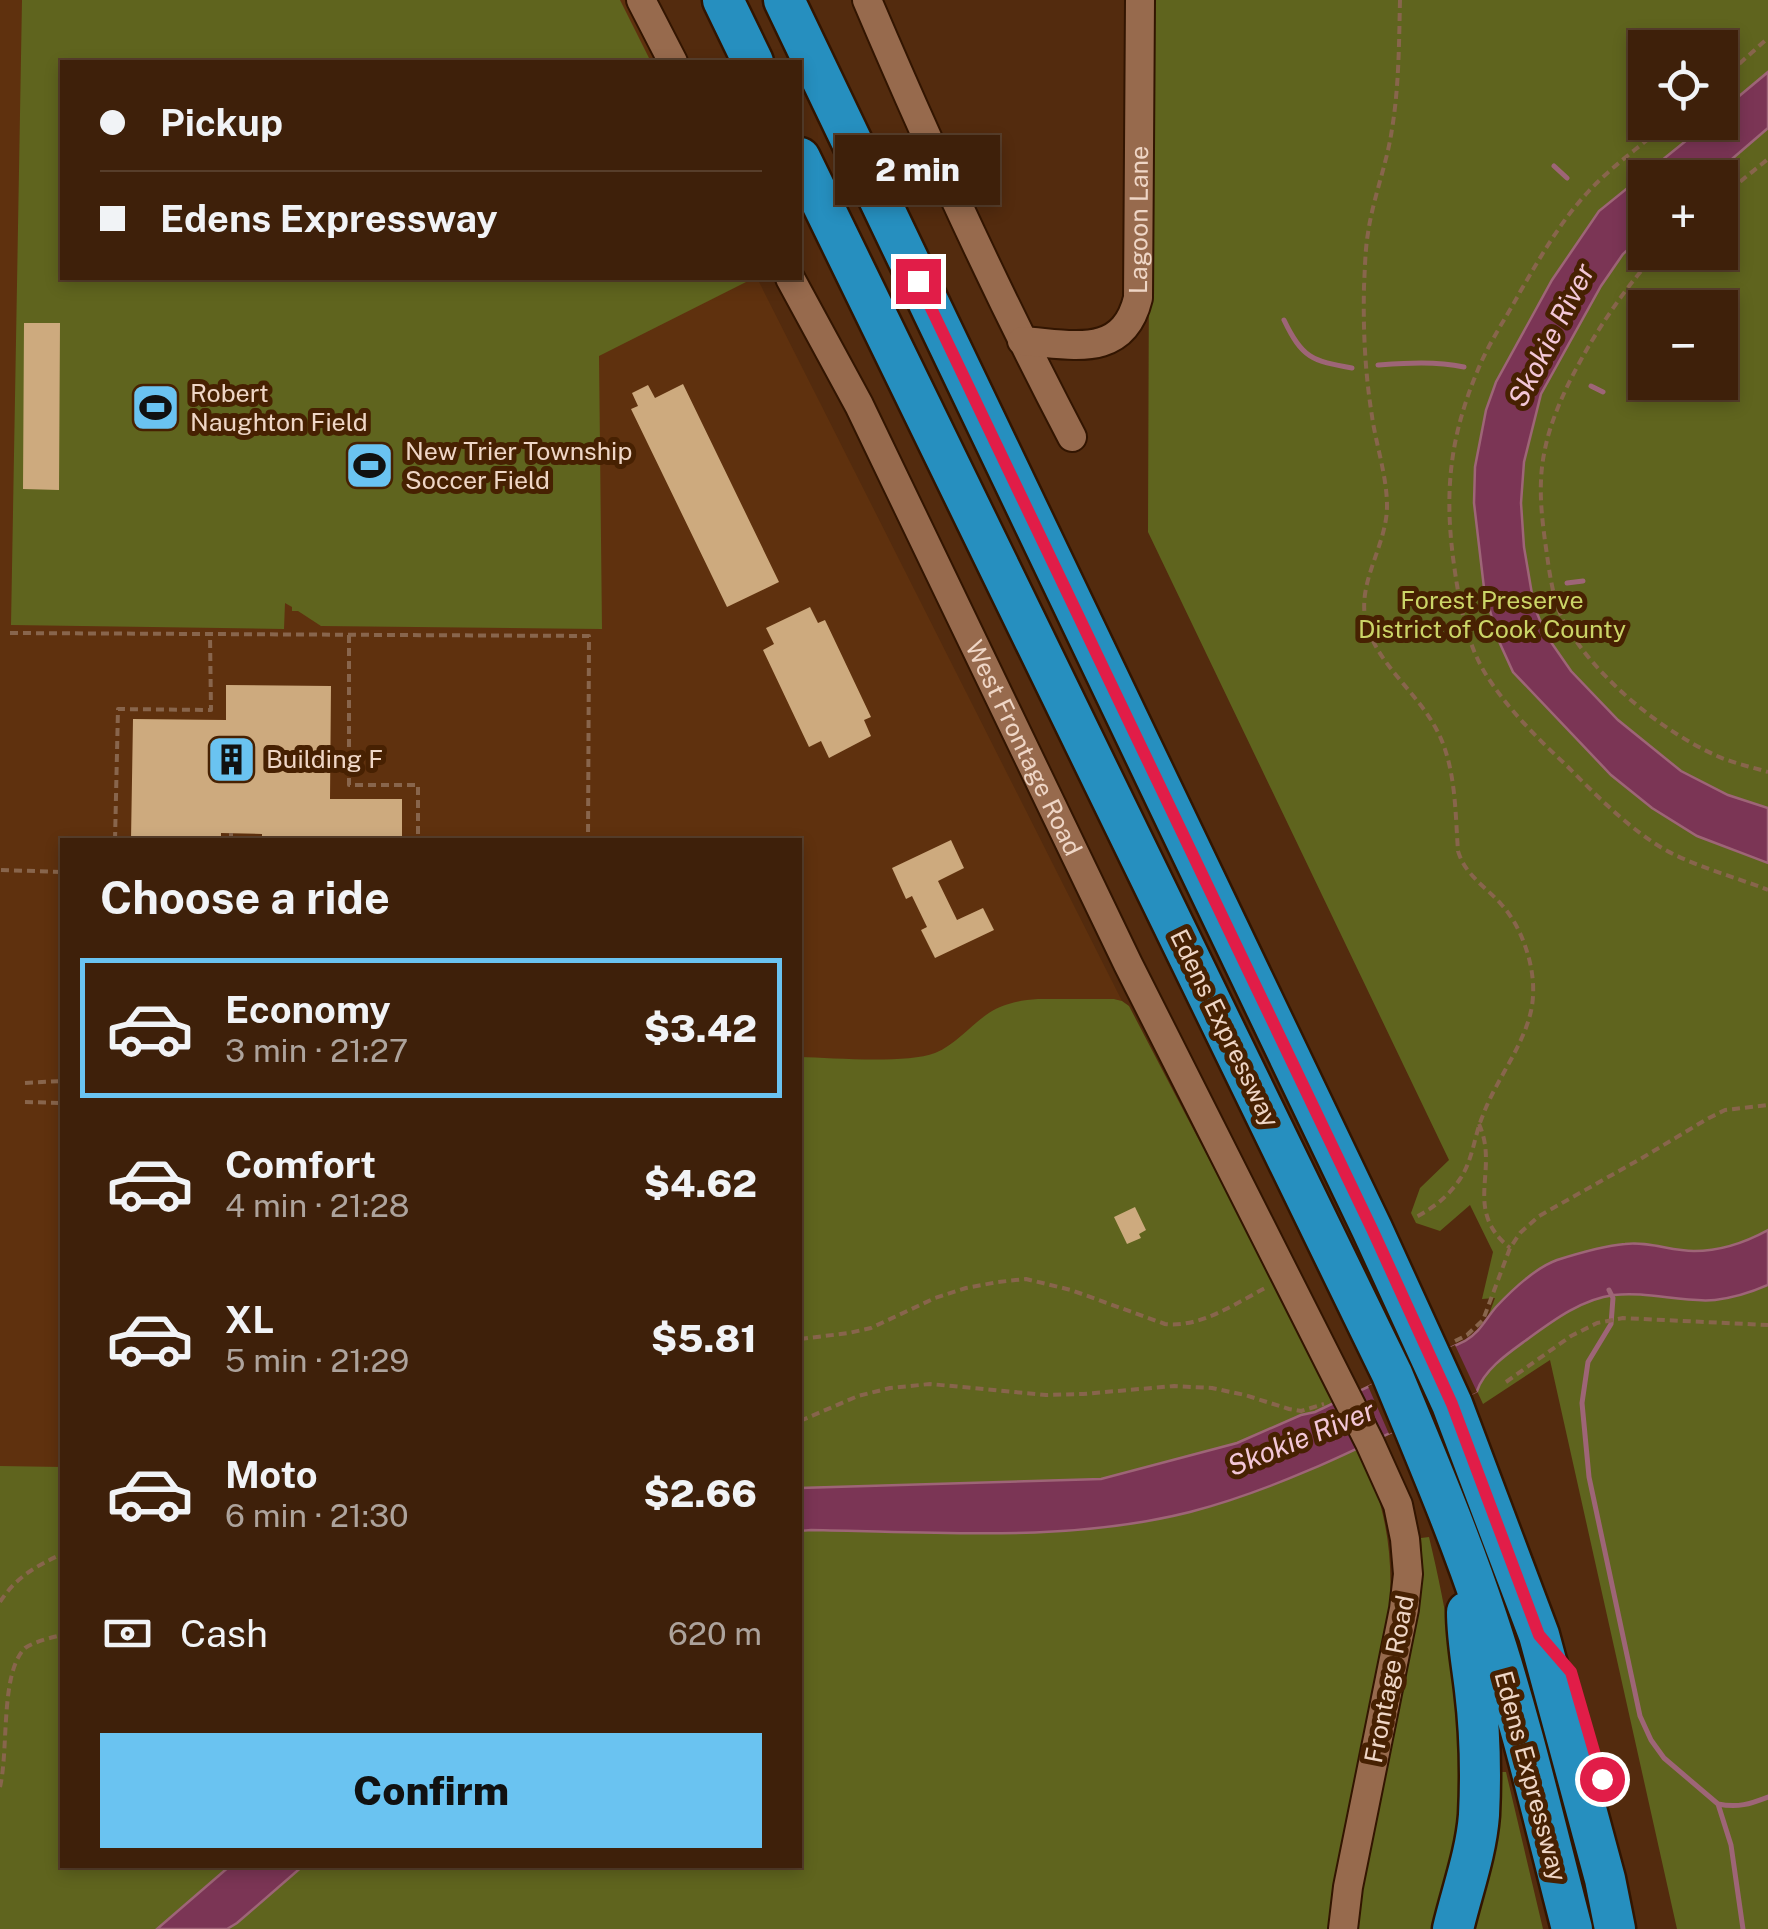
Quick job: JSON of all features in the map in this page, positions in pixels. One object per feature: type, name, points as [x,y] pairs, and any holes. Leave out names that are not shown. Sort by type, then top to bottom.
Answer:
[{"type":"highway","points":[[723,0],[752,60]]},
{"type":"highway","name":"Edens Expressway","points":[[784,0],[1372,1229],[1443,1348],[1452,1404],[1539,1635],[1605,1878],[1615,1929]]},
{"type":"highway","name":"Edens Expressway","points":[[802,162],[1392,1374],[1487,1617],[1572,1929]]},
{"type":"highway","points":[[1452,1929],[1471,1867],[1480,1770],[1476,1694],[1467,1632],[1466,1563]]},
{"type":"highway","points":[[1539,1635],[1571,1672],[1643,1929]]},
{"type":"street","points":[[641,0],[672,60]]},
{"type":"street","points":[[867,0],[928,144],[1072,437]]},
{"type":"street","name":"Lagoon Lane","points":[[1022,341],[1091,346],[1103,343],[1127,326],[1134,312],[1138,298],[1140,0]]},
{"type":"street","name":"West Frontage Road","points":[[791,280],[868,423],[1128,964],[1259,1220]]},
{"type":"street","name":"Frontage Road","points":[[1259,1220],[1339,1398],[1370,1442],[1398,1506],[1405,1539],[1408,1574],[1404,1609],[1343,1929]]},
{"type":"path","points":[[1400,0],[1392,130],[1366,254],[1366,365],[1387,504],[1384,532],[1364,601],[1365,618],[1370,635],[1435,726],[1451,771],[1461,862],[1513,919],[1529,956],[1532,977],[1531,1013],[1479,1124],[1468,1164],[1438,1204],[1414,1218]]},
{"type":"path","points":[[1738,65],[1768,38]]},
{"type":"path","points":[[1648,140],[1588,191],[1552,236],[1478,369],[1450,460],[1448,528],[1463,619],[1478,658],[1501,696],[1540,741],[1639,832],[1664,849],[1768,890]]},
{"type":"path","points":[[1738,183],[1768,159]]},
{"type":"path","points":[[1644,270],[1602,324],[1556,410],[1540,484],[1551,580],[1562,619],[1591,661],[1654,719],[1718,757],[1768,772]]},
{"type":"path","points":[[10,633],[589,636],[588,838]]},
{"type":"path","points":[[115,838],[118,709],[211,710],[210,634]]},
{"type":"path","points":[[349,634],[348,785],[418,784],[418,838]]},
{"type":"path","points":[[1,870],[60,872]]},
{"type":"path","points":[[24,1083],[60,1081]]},
{"type":"path","points":[[24,1102],[60,1103]]},
{"type":"path","points":[[1443,1348],[1468,1335],[1483,1320],[1510,1248],[1539,1216],[1725,1110],[1768,1105]]},
{"type":"path","points":[[1479,1124],[1487,1147],[1484,1210],[1497,1238],[1510,1248]]},
{"type":"path","points":[[802,1338],[871,1328],[935,1298],[998,1282],[1026,1280],[1072,1290],[1180,1326],[1267,1287]]},
{"type":"path","points":[[1506,1382],[1571,1336],[1597,1323],[1623,1318],[1768,1325]]},
{"type":"path","points":[[802,1420],[858,1396],[930,1384],[1046,1394],[1174,1386],[1212,1388],[1301,1411],[1339,1398]]},
{"type":"path","points":[[0,1602],[32,1568],[60,1555]]},
{"type":"path","points":[[0,1786],[8,1671],[14,1657],[24,1648],[60,1635]]},
{"type":"shaded area","points":[[0,0],[629,0],[658,60],[60,60],[60,280],[758,280],[1122,1001],[1114,999],[1037,1067],[802,1065],[802,838],[60,838],[60,1472],[0,1472]]},
{"type":"green space","points":[[22,0],[620,0],[650,60],[60,60],[60,280],[750,280],[599,356],[602,629],[321,626],[285,603],[284,629],[11,625]]},
{"type":"green space","name":"Forest Preserve District of Cook County","points":[[1150,0],[1768,0],[1768,1929],[1677,1929],[1550,1360],[1483,1404],[1477,1391],[1481,1382],[1502,1358],[1535,1333],[1498,1306],[1488,1317],[1495,1298],[1482,1299],[1493,1252],[1470,1205],[1440,1231],[1416,1223],[1411,1213],[1420,1188],[1449,1160],[1148,532]]},
{"type":"green space","points":[[1114,999],[1129,1006],[1374,1484],[1389,1548],[1389,1615],[1343,1838],[1331,1929],[0,1929],[0,1466],[60,1467],[60,1868],[802,1868],[802,1057],[869,1060],[935,1053],[998,1008],[1018,1002]]},
{"type":"green space","points":[[1429,1537],[1447,1623],[1459,1710],[1461,1798],[1450,1886],[1435,1929],[1355,1929],[1360,1881],[1423,1575],[1421,1538]]},
{"type":"green space","points":[[1494,1772],[1506,1772],[1543,1929],[1468,1929]]},
{"type":"water","points":[[1768,72],[1768,128],[1731,160],[1662,160],[1687,140],[1738,140],[1738,97]]},
{"type":"water","name":"Skokie River","points":[[1628,188],[1628,249],[1601,286],[1541,394],[1524,462],[1524,547],[1534,606],[1546,635],[1571,671],[1618,720],[1681,771],[1728,795],[1768,808],[1768,863],[1697,836],[1652,808],[1611,775],[1513,672],[1497,637],[1484,588],[1474,503],[1475,467],[1486,410],[1496,382],[1552,280],[1599,211]]},
{"type":"water","name":"Skokie River","points":[[1768,1230],[1768,1285],[1715,1300],[1627,1294],[1590,1301],[1556,1319],[1504,1357],[1485,1376],[1477,1391],[1336,1458],[1227,1501],[1144,1522],[1049,1532],[802,1531],[802,1488],[1101,1479],[1237,1443],[1315,1412],[1465,1341],[1517,1287],[1557,1260],[1625,1244],[1694,1251],[1742,1242]]},
{"type":"water","points":[[228,1868],[301,1868],[227,1929],[157,1929]]},
{"type":"pier","points":[[1455,1345],[1477,1392],[1389,1434],[1368,1386]]},
{"type":"building","points":[[24,323],[60,323],[59,490],[23,489]]},
{"type":"building","points":[[683,384],[779,582],[727,607],[631,409],[638,406],[632,393],[648,385],[655,398]]},
{"type":"building","points":[[810,607],[818,623],[825,620],[871,717],[864,720],[871,736],[829,758],[821,741],[809,747],[763,650],[774,644],[766,628]]},
{"type":"building","name":"Building F","points":[[226,685],[331,686],[330,799],[402,799],[402,838],[262,838],[262,834],[221,833],[221,838],[131,838],[133,719],[226,720]]},
{"type":"building","points":[[951,840],[964,868],[938,881],[957,920],[983,908],[994,930],[935,958],[921,930],[927,927],[912,896],[906,899],[892,868]]},
{"type":"building","points":[[1135,1207],[1146,1230],[1139,1234],[1141,1238],[1127,1244],[1114,1217]]},
{"type":"waterway","points":[[1554,166],[1567,178]]},
{"type":"waterway","points":[[1284,320],[1310,356],[1352,368]]},
{"type":"waterway","points":[[1378,365],[1432,363],[1464,367]]},
{"type":"waterway","points":[[1591,386],[1603,392]]},
{"type":"waterway","points":[[1567,583],[1583,581]]},
{"type":"waterway","points":[[1609,1290],[1613,1298],[1611,1324],[1588,1362],[1582,1403],[1589,1477],[1640,1716],[1664,1758],[1718,1804],[1731,1845],[1743,1929]]},
{"type":"waterway","points":[[1718,1804],[1744,1805],[1768,1797]]},
{"type":"place","name":"Robert Naughton Field","points":[[155,407]]},
{"type":"place","name":"New Trier Township Soccer Field","points":[[370,465]]},
{"type":"place","name":"Building F","points":[[231,759]]},
{"type":"route","points":[[918,281],[1431,1356],[1539,1635],[1571,1672],[1602,1779]]}]
